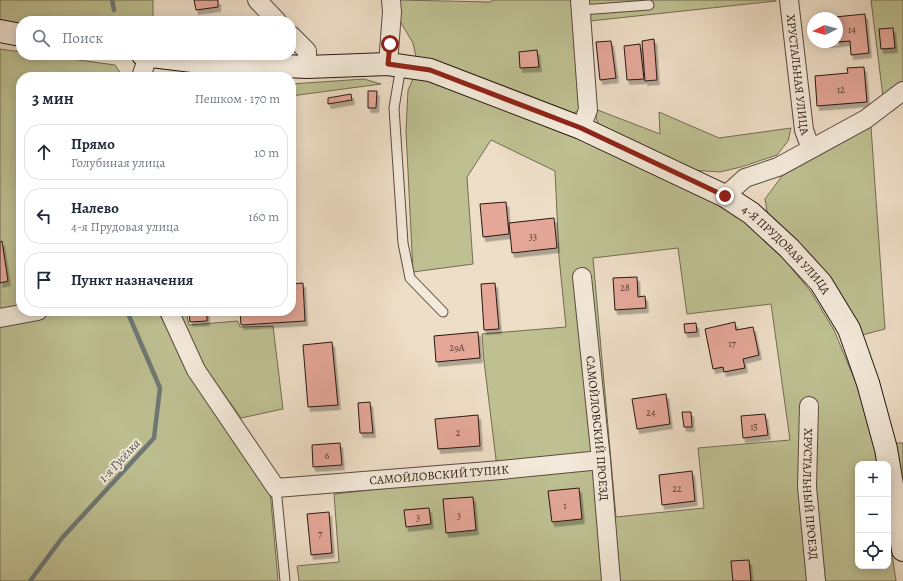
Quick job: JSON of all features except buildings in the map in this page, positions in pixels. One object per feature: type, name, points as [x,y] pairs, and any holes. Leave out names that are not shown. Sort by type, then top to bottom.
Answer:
[{"type":"main road","points":[[0,31],[16,34]]},
{"type":"main road","name":"4-Я ПРУДОВАЯ УЛИЦА","points":[[184,60],[208,63],[307,67],[394,65],[430,70],[581,128],[725,196],[751,213],[789,248],[821,283],[849,329],[868,383],[886,449],[903,550]]},
{"type":"street","points":[[257,0],[272,16]]},
{"type":"street","points":[[391,0],[394,65]]},
{"type":"street","name":"ХРУСТАЛЬНАЯ УЛИЦА","points":[[789,0],[804,130],[811,149]]},
{"type":"street","points":[[581,5],[588,110],[581,128]]},
{"type":"street","points":[[296,40],[307,51],[307,67]]},
{"type":"street","points":[[142,72],[144,60]]},
{"type":"street","points":[[725,196],[745,178],[778,167],[866,119],[903,91]]},
{"type":"street","name":"САМОЙЛОВСКИЙ ПРОЕЗД","points":[[582,276],[601,460],[611,581]]},
{"type":"street","points":[[0,318],[16,315]]},
{"type":"street","points":[[171,316],[196,370],[276,488]]},
{"type":"street","name":"ХРУСТАЛЬНЫЙ ПРОЕЗД","points":[[809,406],[806,487],[816,581]]},
{"type":"street","name":"САМОЙЛОВСКИЙ ТУПИК","points":[[276,488],[500,470],[601,460]]},
{"type":"lane","points":[[581,5],[649,5]]},
{"type":"lane","points":[[394,65],[394,108],[403,243],[410,278],[443,312]]},
{"type":"lane","points":[[276,488],[285,581]]},
{"type":"green space","points":[[0,0],[153,0],[153,16],[16,16],[16,23],[0,20]]},
{"type":"green space","points":[[398,0],[491,2],[492,0],[572,0],[582,107],[570,116],[416,57],[413,43],[400,21]]},
{"type":"green space","points":[[588,0],[776,0],[776,1],[590,21]]},
{"type":"green space","points":[[871,0],[903,0],[903,82],[883,97]]},
{"type":"green space","points":[[0,49],[16,51],[16,60],[78,60],[115,65],[120,72],[16,72],[16,316],[160,316],[190,375],[270,491],[278,581],[0,581]]},
{"type":"green space","points":[[429,78],[579,139],[696,191],[745,220],[780,254],[811,292],[834,330],[858,388],[876,449],[878,461],[855,461],[855,569],[891,569],[891,547],[896,581],[299,581],[297,566],[339,562],[334,494],[498,476],[482,334],[566,327],[559,257],[555,171],[491,140],[467,177],[473,264],[413,272],[406,131],[408,90],[413,79]],"holes":[[[678,248],[687,314],[771,304],[790,440],[698,448],[704,508],[616,517],[593,258]]]},
{"type":"green space","points":[[364,79],[381,84],[296,95],[296,84]]},
{"type":"green space","points":[[595,109],[660,134],[659,112],[719,138],[791,128],[788,141],[777,155],[741,167],[720,172],[692,170],[601,130],[597,121]]},
{"type":"green space","points":[[871,127],[885,329],[862,335],[768,217],[765,199],[782,176]]},
{"type":"green space","points":[[178,316],[187,316],[189,325],[238,321],[240,327],[273,326],[283,409],[241,418],[197,356]]},
{"type":"green space","points":[[896,443],[903,443],[903,488]]},
{"type":"waterway","name":"1-я Гусёлка","points":[[112,0],[114,10]]},
{"type":"waterway","name":"1-я Гусёлка","points":[[30,581],[62,538],[154,438],[160,388],[129,316]]},
{"type":"route","points":[[390,44],[388,64],[430,70],[581,128],[725,196]]}]
